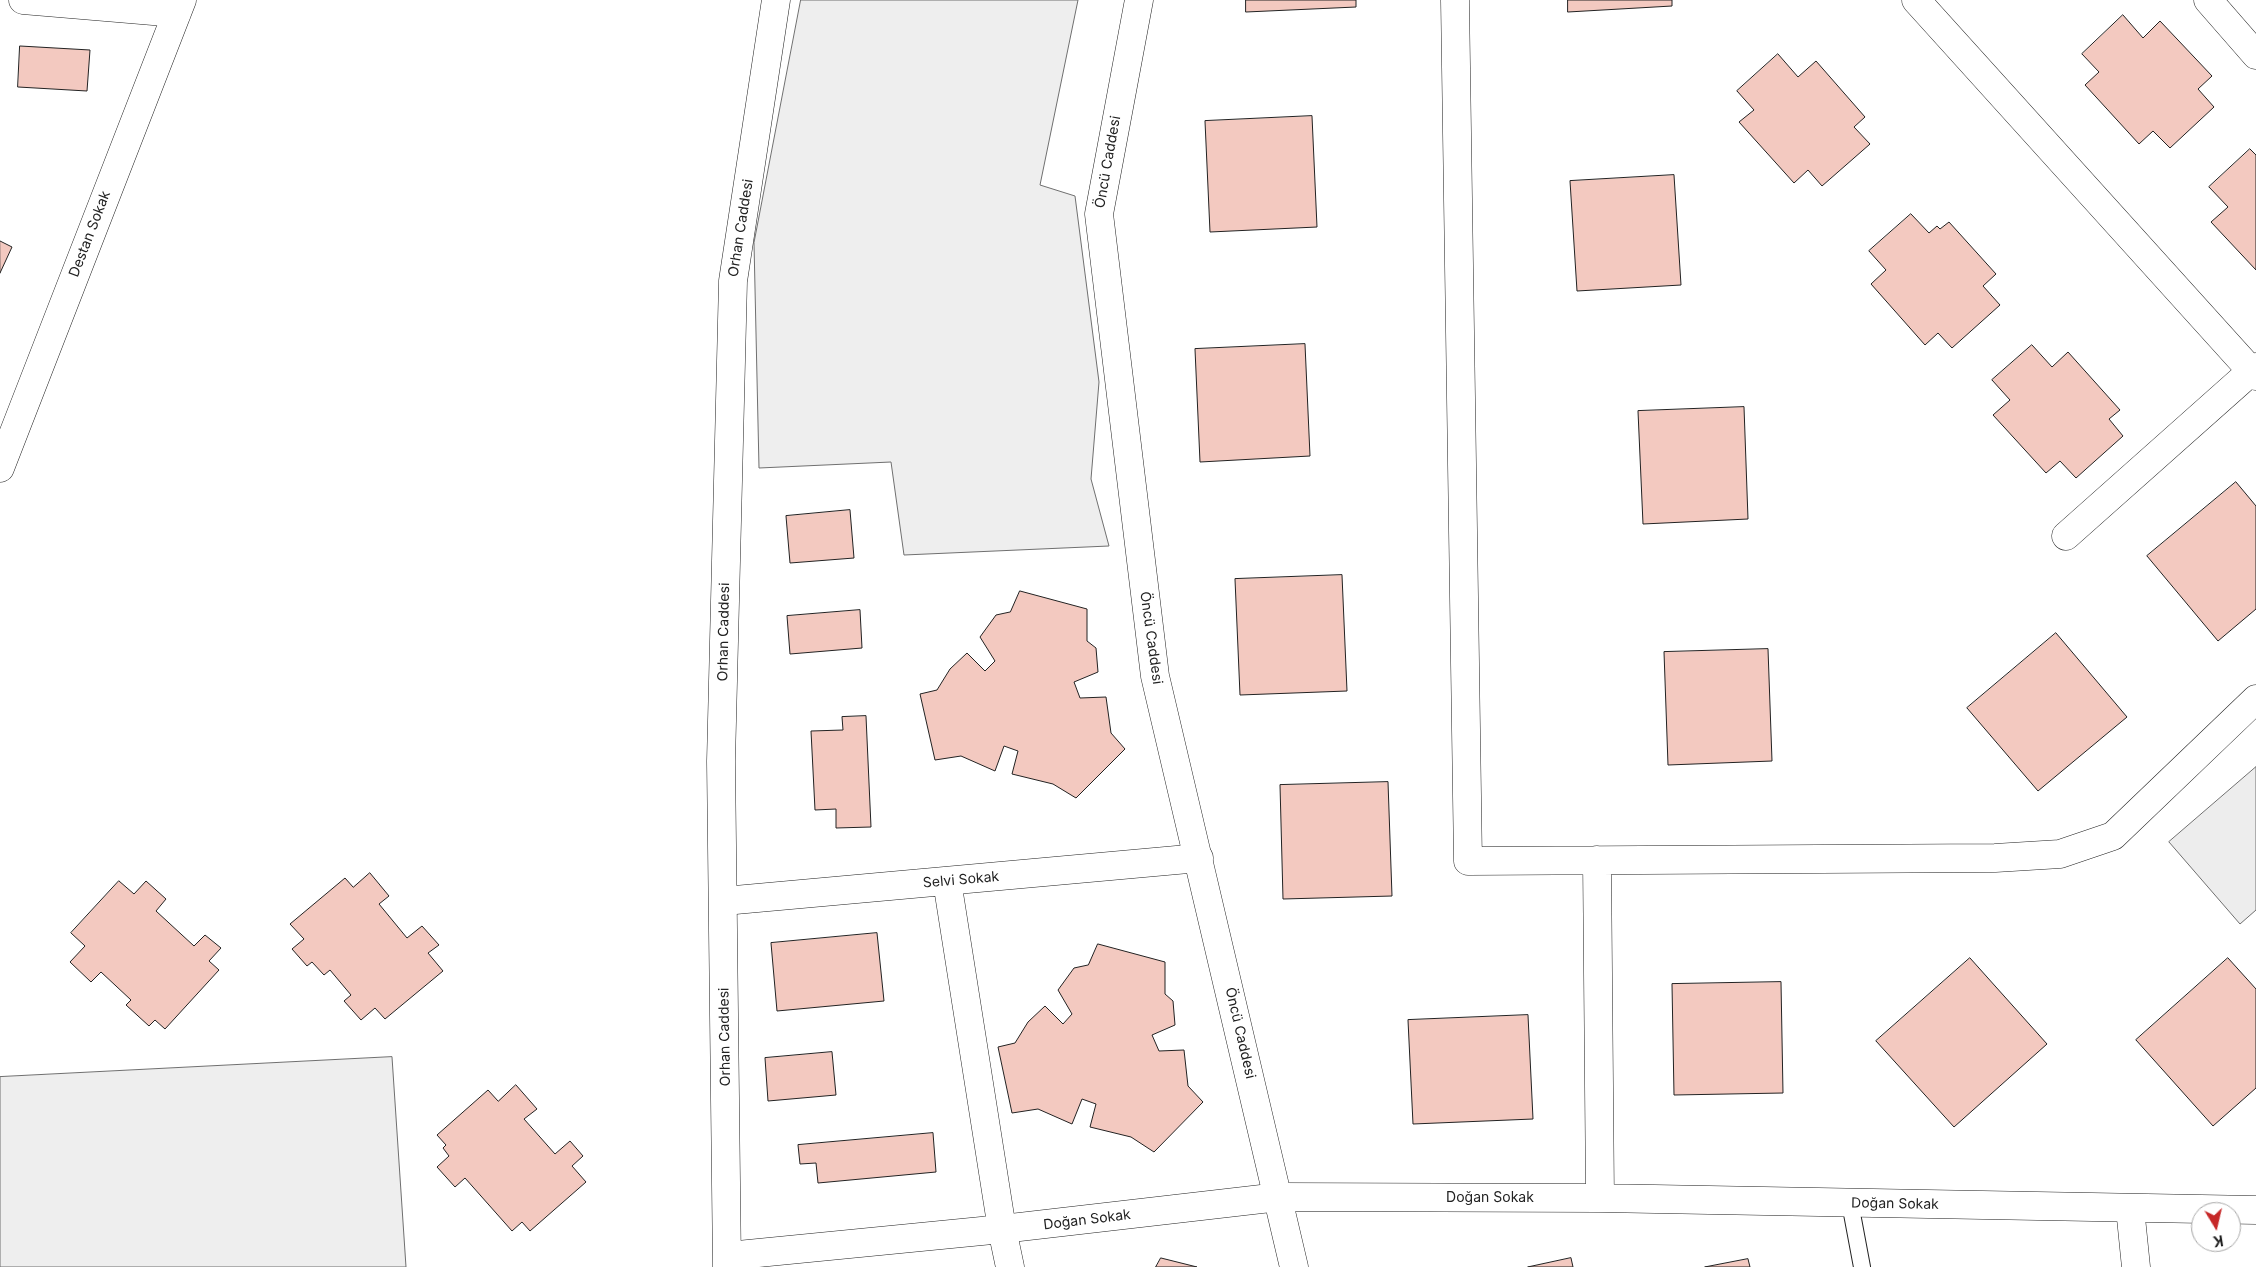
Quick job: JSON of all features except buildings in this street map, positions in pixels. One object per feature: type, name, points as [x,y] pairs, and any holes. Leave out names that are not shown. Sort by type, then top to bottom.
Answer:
[{"type":"street","points":[[23,0],[180,6]]},
{"type":"street","name":"Orhan Caddesi","points":[[727,1261],[721,761],[733,281],[776,0]]},
{"type":"street","name":"Öncü Caddesi","points":[[1139,0],[1098,214],[1155,676],[1294,1267]]},
{"type":"street","points":[[1455,0],[1468,861],[1996,858],[2060,854],[2113,836],[2256,699]]},
{"type":"street","points":[[1916,0],[2255,371],[2066,536]]},
{"type":"street","points":[[2208,0],[2256,55]]},
{"type":"street","name":"Destan Sokak","points":[[0,468],[180,6]]},
{"type":"street","name":"Selvi Sokak","points":[[724,901],[1199,858]]},
{"type":"street","points":[[1597,860],[1600,1198]]},
{"type":"street","points":[[947,881],[1002,1229],[1010,1267]]},
{"type":"street","name":"Doğan Sokak","points":[[727,1261],[1279,1197],[1600,1198],[2256,1210]]},
{"type":"street","points":[[2130,1208],[2136,1267]]},
{"type":"lane","points":[[1850,1203],[1862,1267]]},
{"type":"shaded area","points":[[801,0],[1078,0],[1040,185],[1075,196],[1099,382],[1091,479],[1109,546],[904,555],[891,462],[759,468],[754,243]]},
{"type":"shaded area","points":[[2256,767],[2256,910],[2240,924],[2169,842]]},
{"type":"shaded area","points":[[392,1057],[406,1267],[0,1267],[0,1077]]}]
